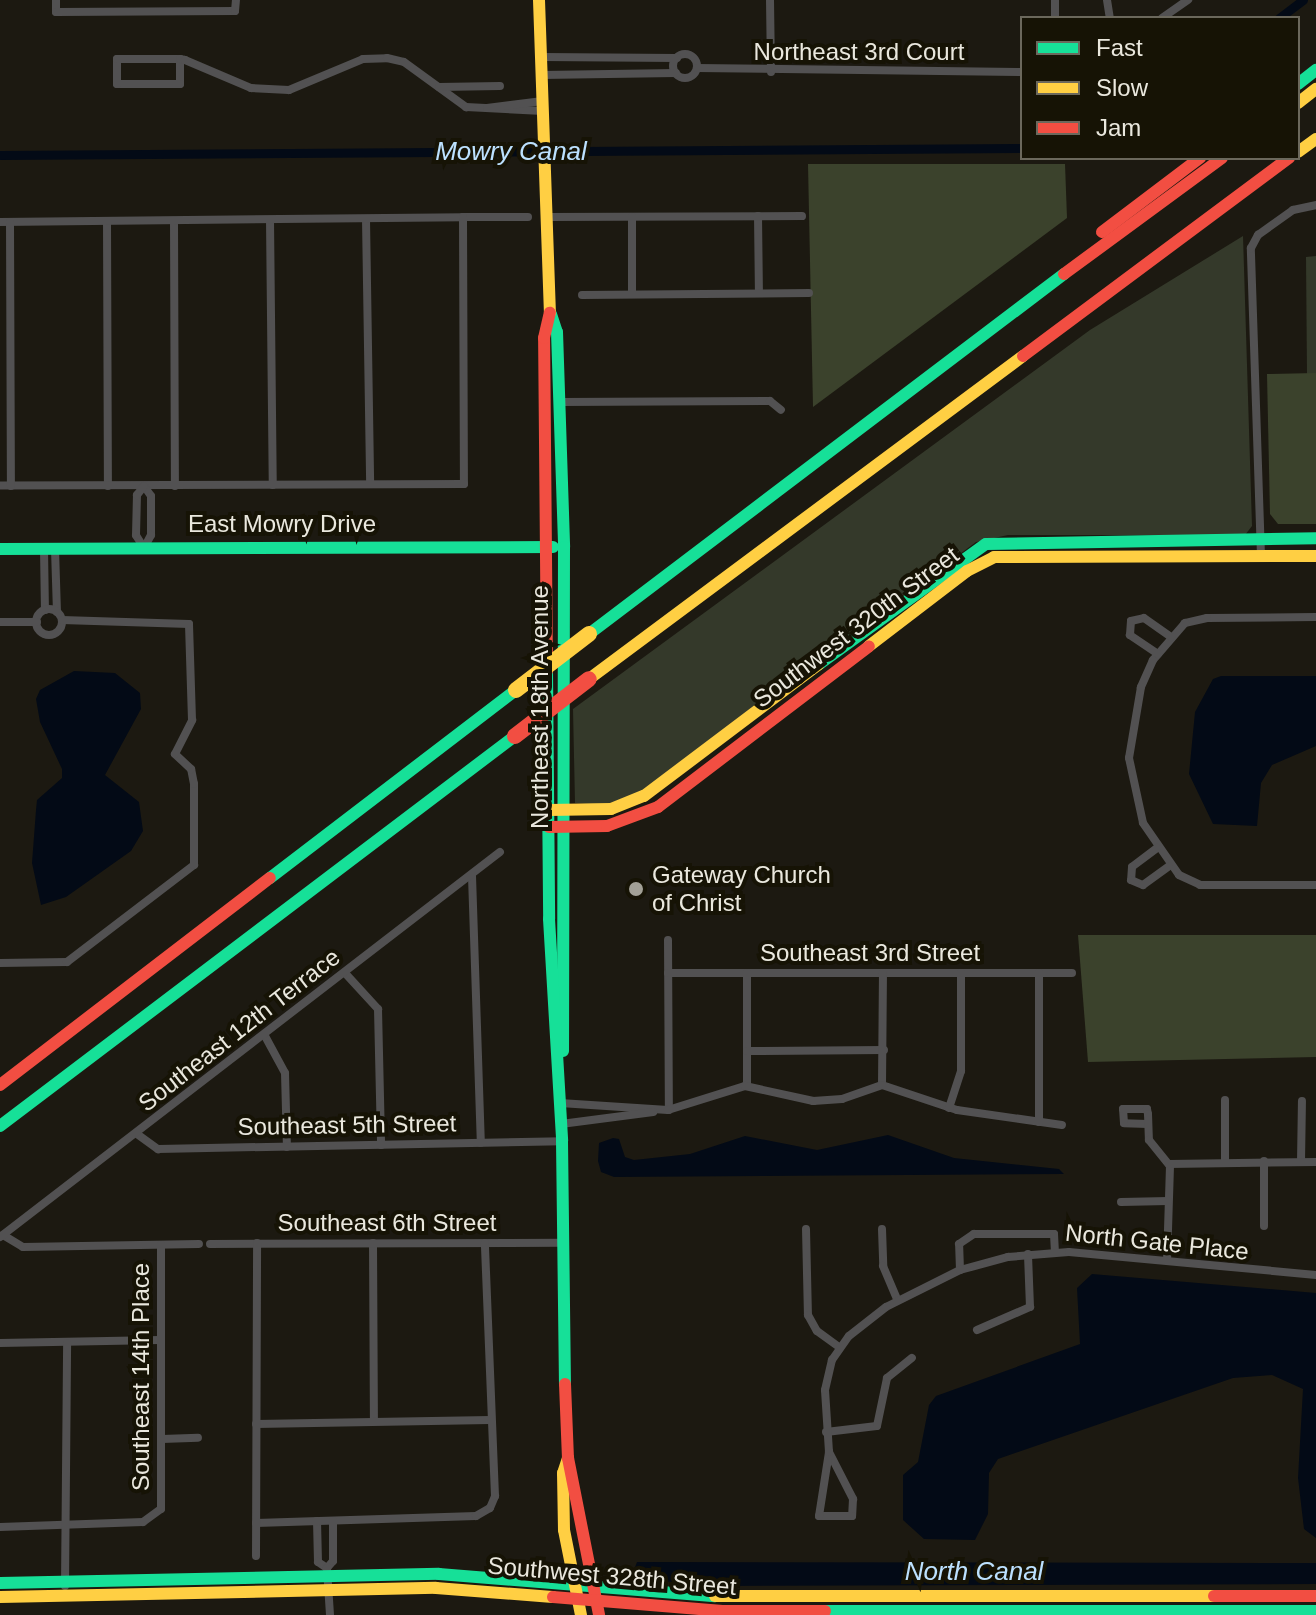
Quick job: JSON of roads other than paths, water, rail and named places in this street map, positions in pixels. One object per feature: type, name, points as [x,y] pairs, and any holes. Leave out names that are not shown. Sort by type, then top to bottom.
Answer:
[{"type":"main road","name":"Northeast 18th Avenue","points":[[539,0],[550,311],[544,338],[556,547]]},
{"type":"main road","points":[[1300,82],[1316,70]]},
{"type":"main road","points":[[1300,101],[1316,89]]},
{"type":"main road","points":[[1300,154],[1316,139]]},
{"type":"main road","points":[[988,329],[1015,301],[1197,160]]},
{"type":"main road","points":[[0,1085],[988,329],[1219,160]]},
{"type":"main road","points":[[0,1126],[589,679],[1286,160]]},
{"type":"main road","points":[[1242,191],[1292,160]]},
{"type":"main road","name":"Northeast 18th Avenue","points":[[550,311],[557,332],[560,402],[556,547],[556,819],[550,966],[562,1133],[568,1458],[596,1602]]},
{"type":"main road","name":"Southwest 320th Street","points":[[556,819],[607,826],[658,807],[967,571],[994,557],[1261,548],[1316,538]]},
{"type":"main road","name":"Southwest 320th Street","points":[[556,819],[611,809],[644,796],[957,561],[986,544],[1013,541],[1261,548],[1316,556]]},
{"type":"main road","name":"East Mowry Drive","points":[[0,549],[556,547]]},
{"type":"main road","name":"Northeast 18th Avenue","points":[[568,1458],[563,1473],[567,1554],[576,1599]]},
{"type":"main road","points":[[567,1554],[586,1553]]},
{"type":"main road","name":"Southwest 328th Street","points":[[0,1597],[66,1589],[464,1574],[576,1599],[699,1611],[845,1603],[1316,1596]]},
{"type":"main road","name":"Southwest 328th Street","points":[[0,1583],[66,1589]]},
{"type":"main road","name":"Southwest 328th Street","points":[[845,1603],[1316,1611]]},
{"type":"street","points":[[56,0],[56,12],[235,11],[236,0]]},
{"type":"street","points":[[770,0],[771,72]]},
{"type":"street","points":[[1165,16],[1188,0]]},
{"type":"street","points":[[542,57],[677,58],[691,55],[697,68],[689,77],[676,73],[542,75]]},
{"type":"street","points":[[180,59],[180,84],[117,84],[117,59],[180,59],[251,88],[289,90],[363,59],[387,58],[404,62],[466,107],[483,110],[543,106]]},
{"type":"street","points":[[676,73],[677,58]]},
{"type":"street","name":"Northeast 3rd Court","points":[[697,68],[771,72],[1020,72]]},
{"type":"street","points":[[439,87],[500,86]]},
{"type":"street","points":[[1261,548],[1251,248],[1258,235],[1293,210],[1316,205]]},
{"type":"street","points":[[758,216],[759,293]]},
{"type":"street","points":[[548,217],[802,216]]},
{"type":"street","points":[[0,486],[464,484],[463,217]]},
{"type":"street","points":[[0,222],[528,217]]},
{"type":"street","points":[[632,217],[632,294]]},
{"type":"street","points":[[366,219],[370,484]]},
{"type":"street","points":[[270,220],[273,485]]},
{"type":"street","points":[[107,221],[108,486]]},
{"type":"street","points":[[174,221],[175,486]]},
{"type":"street","points":[[10,222],[11,486]]},
{"type":"street","points":[[582,295],[809,293]]},
{"type":"street","points":[[560,402],[770,401],[781,410]]},
{"type":"street","points":[[144,486],[137,495],[136,517],[136,535],[144,548]]},
{"type":"street","points":[[144,486],[151,496],[151,517],[144,548]]},
{"type":"street","points":[[136,517],[151,517]]},
{"type":"street","points":[[50,549],[60,616],[58,632],[50,635],[39,630],[37,622],[45,610],[50,549]]},
{"type":"street","points":[[0,963],[67,962],[194,865],[194,784],[191,769],[175,754],[192,720],[189,624],[60,616],[45,610]]},
{"type":"street","points":[[1316,617],[1197,619],[1171,637],[1160,652],[1136,702],[1129,758],[1138,808],[1157,848],[1167,862],[1200,885],[1316,885]]},
{"type":"street","points":[[1160,652],[1130,635],[1131,621],[1144,618],[1171,637]]},
{"type":"street","points":[[0,622],[37,622]]},
{"type":"street","points":[[1157,848],[1132,867],[1131,880],[1143,885],[1167,862]]},
{"type":"street","name":"Southeast 12th Terrace","points":[[1,1236],[265,1036],[500,852]]},
{"type":"street","points":[[472,876],[481,1143]]},
{"type":"street","points":[[668,940],[669,1110]]},
{"type":"street","points":[[345,973],[378,1009],[381,1145]]},
{"type":"street","name":"Southeast 3rd Street","points":[[668,973],[1072,973]]},
{"type":"street","points":[[747,973],[747,1086]]},
{"type":"street","points":[[882,1085],[883,973]]},
{"type":"street","points":[[949,1108],[961,1071],[961,973]]},
{"type":"street","points":[[1039,973],[1039,1122]]},
{"type":"street","points":[[265,1036],[285,1073],[287,1147]]},
{"type":"street","points":[[747,1051],[884,1050]]},
{"type":"street","points":[[560,1103],[669,1110],[747,1086],[813,1101],[842,1099],[882,1085],[949,1108],[1062,1125]]},
{"type":"street","points":[[1225,1100],[1225,1162]]},
{"type":"street","points":[[1301,1162],[1302,1101]]},
{"type":"street","name":"Southeast 5th Street","points":[[137,1134],[158,1149],[481,1143],[562,1133],[657,1110]]},
{"type":"street","points":[[1148,1124],[1151,1143],[1169,1164],[1167,1260]]},
{"type":"street","points":[[1264,1161],[1264,1226]]},
{"type":"street","points":[[1169,1164],[1316,1162]]},
{"type":"street","points":[[1121,1202],[1168,1201]]},
{"type":"street","points":[[806,1229],[809,1319],[839,1347],[827,1375],[826,1432],[829,1452],[819,1516],[852,1516],[853,1499],[829,1452]]},
{"type":"street","points":[[882,1229],[883,1266],[897,1299]]},
{"type":"street","points":[[960,1270],[959,1244],[970,1235],[1054,1234],[1055,1252]]},
{"type":"street","points":[[1,1236],[23,1247],[199,1244]]},
{"type":"street","points":[[256,1556],[257,1243]]},
{"type":"street","points":[[373,1243],[374,1421]]},
{"type":"street","points":[[256,1523],[485,1514],[495,1496],[485,1243]]},
{"type":"street","name":"Southeast 6th Street","points":[[210,1244],[563,1243]]},
{"type":"street","name":"Southeast 14th Place","points":[[67,1525],[143,1522],[161,1509],[161,1245]]},
{"type":"street","name":"North Gate Place","points":[[839,1347],[897,1299],[960,1270],[1028,1254],[1055,1252],[1167,1260],[1316,1275]]},
{"type":"street","points":[[977,1330],[1030,1307],[1028,1254]]},
{"type":"street","points":[[0,1343],[160,1340]]},
{"type":"street","points":[[66,1589],[67,1343]]},
{"type":"street","points":[[826,1432],[877,1426],[887,1378],[912,1358]]},
{"type":"street","points":[[256,1424],[490,1420]]},
{"type":"street","points":[[162,1439],[198,1438]]},
{"type":"street","points":[[317,1521],[318,1562],[328,1578]]},
{"type":"street","points":[[330,1615],[328,1578],[333,1561],[333,1521]]},
{"type":"street","points":[[0,1527],[67,1525]]},
{"type":"water","points":[[74,671],[115,673],[140,693],[141,709],[105,775],[139,802],[143,831],[131,851],[66,897],[41,905],[32,863],[37,800],[62,778],[62,769],[40,722],[36,699],[40,690]]},
{"type":"water","points":[[1221,676],[1316,676],[1316,746],[1272,765],[1261,783],[1257,826],[1213,824],[1189,774],[1195,712],[1213,679]]},
{"type":"water","points":[[888,1135],[954,1158],[1059,1169],[1064,1174],[614,1177],[601,1172],[598,1161],[599,1143],[613,1138],[619,1139],[625,1157],[634,1160],[690,1154],[745,1136],[817,1150]]},
{"type":"water","points":[[1092,1274],[1316,1293],[1316,1538],[1304,1529],[1298,1478],[1303,1389],[1272,1375],[1233,1378],[998,1459],[989,1473],[988,1514],[975,1540],[924,1539],[903,1520],[903,1475],[918,1462],[929,1405],[936,1396],[1080,1344],[1077,1288]]},
{"type":"water","name":"North Canal","points":[[637,1562],[1316,1563],[1316,1584],[714,1586],[631,1578]]},
{"type":"waterway","name":"Mowry Canal","points":[[1282,16],[1303,0]]},
{"type":"waterway","name":"Mowry Canal","points":[[0,155],[1020,148]]},
{"type":"place","name":"Gateway Church of Christ","points":[[636,889]]}]
